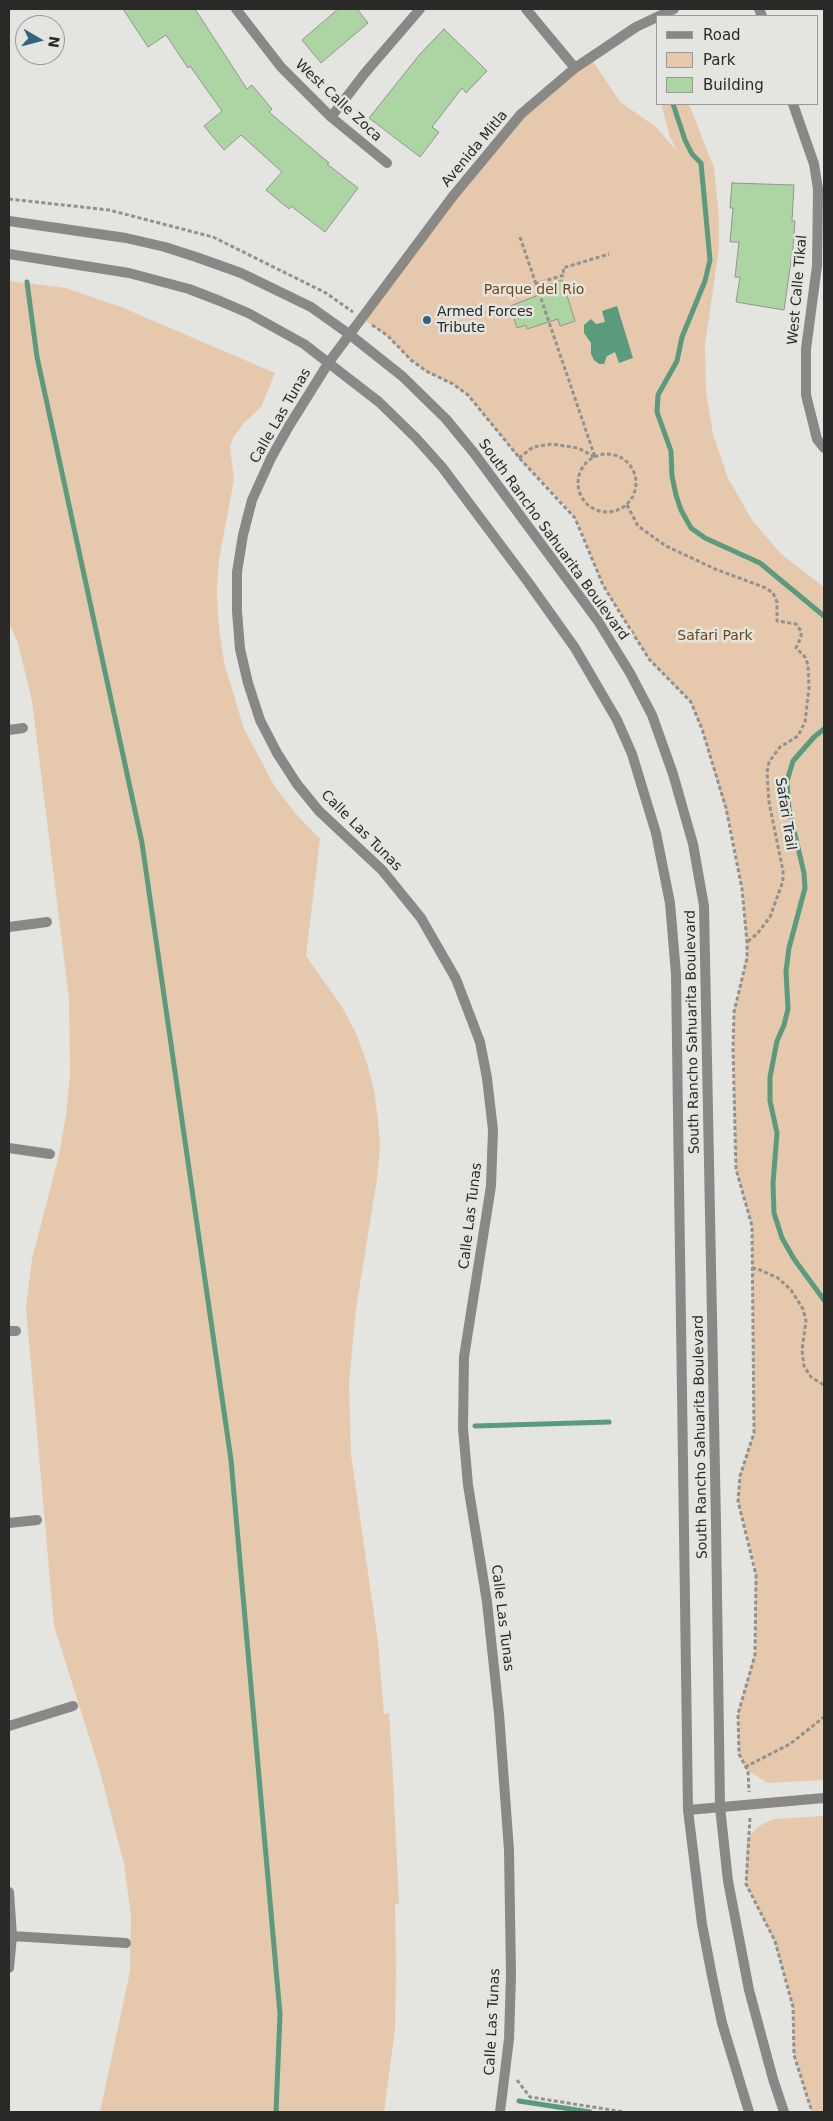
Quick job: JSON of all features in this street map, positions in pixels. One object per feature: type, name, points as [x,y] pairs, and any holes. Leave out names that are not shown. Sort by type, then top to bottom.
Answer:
[{"type":"street","name":"West Calle Zoca","points":[[236,9],[281,67],[332,117],[387,163]]},
{"type":"street","points":[[332,117],[365,73],[420,9]]},
{"type":"street","points":[[526,9],[575,68]]},
{"type":"street","name":"Avenida Mitla","points":[[662,15],[674,9]]},
{"type":"street","name":"Avenida Mitla","points":[[349,334],[452,196],[522,114],[575,68],[636,27],[656,18]]},
{"type":"street","name":"West Calle Tikal","points":[[793,105],[814,164],[818,188],[817,266],[806,349],[806,395],[817,439],[824,448]]},
{"type":"street","name":"South Rancho Sahuarita Boulevard","points":[[9,220],[126,238],[196,257],[241,273],[311,307],[349,334],[402,376],[446,419],[527,523],[598,621],[630,673],[652,715],[673,774],[693,844],[704,906],[720,1806],[731,1899],[749,1990],[784,2112]]},
{"type":"street","name":"South Rancho Sahuarita Boulevard","points":[[9,254],[129,273],[190,290],[248,313],[304,344],[379,402],[416,438],[442,467],[570,641],[616,720],[632,754],[656,833],[670,903],[676,974],[688,1810],[702,1924],[712,1976],[722,2023],[749,2112]]},
{"type":"street","name":"Calle Las Tunas","points":[[349,334],[329,362],[271,458],[252,500],[237,572],[236,611],[239,639],[248,683],[260,720],[277,753],[319,811],[382,870],[421,918],[440,948],[469,1010],[480,1042],[487,1078],[493,1130],[492,1186],[464,1357],[463,1428],[468,1485],[487,1602],[499,1714],[508,1840],[509,2039],[500,2112]]},
{"type":"street","points":[[9,730],[23,728]]},
{"type":"street","points":[[9,927],[47,922]]},
{"type":"street","points":[[9,1148],[50,1154]]},
{"type":"street","points":[[9,1523],[37,1520]]},
{"type":"street","points":[[9,1726],[73,1706]]},
{"type":"street","points":[[688,1810],[824,1798]]},
{"type":"street","points":[[9,1892],[12,1936],[9,1968]]},
{"type":"street","points":[[12,1936],[126,1943]]},
{"type":"path","points":[[9,198],[109,210],[213,237],[326,293],[387,336],[426,372],[453,384],[468,395],[520,458],[576,518],[603,585],[649,659],[690,702],[702,729],[732,833],[742,889],[747,942],[745,965],[734,1012],[736,1169],[752,1226],[754,1433],[741,1470],[738,1501],[755,1564],[756,1575],[755,1655],[738,1714],[740,1754],[748,1771],[750,1835],[747,1842],[746,1884],[775,1941],[793,2007],[794,2055],[812,2112]]},
{"type":"path","points":[[520,237],[595,457]]},
{"type":"path","points":[[535,284],[564,275],[563,268],[609,254]]},
{"type":"path","points":[[520,458],[533,447],[552,444],[578,448],[595,457]]},
{"type":"path","points":[[606,454],[616,455],[632,467],[636,476],[636,487],[633,496],[626,504],[612,512],[602,512],[586,504],[578,487],[582,468],[595,457],[606,454]]},
{"type":"path","name":"Safari Trail","points":[[626,504],[638,526],[666,546],[708,566],[766,588],[773,593],[777,602],[777,621],[796,624],[801,632],[796,648],[805,658],[808,665],[809,688],[805,722],[798,736],[780,747],[769,762],[767,772],[769,802],[783,871],[783,881],[770,917],[758,934],[747,942]]},
{"type":"path","points":[[752,1268],[778,1278],[791,1290],[803,1310],[806,1321],[802,1350],[804,1366],[811,1377],[824,1385]]},
{"type":"path","points":[[745,1767],[790,1744],[824,1717]]},
{"type":"path","points":[[505,2065],[530,2097],[624,2112]]},
{"type":"green space","points":[[590,57],[620,102],[656,127],[677,151],[670,137],[661,105],[689,105],[714,168],[719,217],[719,248],[705,345],[706,391],[713,434],[728,478],[752,520],[781,554],[824,587],[824,1780],[768,1783],[748,1771],[739,1754],[738,1714],[756,1650],[755,1564],[738,1501],[740,1476],[754,1433],[752,1226],[736,1169],[734,1107],[734,1012],[747,958],[742,889],[732,833],[702,729],[691,702],[649,659],[603,585],[580,527],[568,508],[522,461],[468,395],[453,384],[426,371],[411,360],[387,335],[361,318],[521,114]]},
{"type":"green space","points":[[9,281],[66,288],[121,307],[275,373],[261,407],[243,424],[230,446],[234,480],[219,559],[217,592],[219,628],[224,662],[244,729],[275,787],[296,814],[320,839],[306,956],[342,1007],[356,1033],[374,1090],[378,1120],[380,1146],[377,1179],[356,1309],[349,1383],[351,1455],[378,1642],[384,1714],[389,1713],[393,1777],[399,1904],[395,1904],[395,2030],[384,2112],[100,2112],[130,1971],[131,1916],[124,1864],[99,1768],[54,1626],[26,1308],[32,1259],[59,1155],[66,1115],[70,1076],[69,999],[32,701],[18,643],[9,623]]},
{"type":"green space","points":[[824,1816],[824,2112],[812,2112],[794,2055],[793,2007],[775,1941],[746,1884],[747,1842],[750,1835],[759,1826],[773,1819]]},
{"type":"shaded area","points":[[617,306],[633,358],[619,363],[615,352],[607,356],[604,364],[599,364],[591,354],[591,343],[584,333],[584,325],[591,319],[596,324],[605,322],[602,311]]},
{"type":"building","points":[[123,9],[195,9],[247,89],[252,85],[272,109],[269,112],[329,163],[327,164],[358,188],[325,232],[291,206],[289,209],[266,190],[282,172],[241,135],[224,150],[204,126],[222,111],[190,66],[188,68],[166,35],[148,47]]},
{"type":"building","points":[[338,9],[357,9],[368,23],[321,63],[302,40]]},
{"type":"building","points":[[444,29],[487,71],[466,93],[462,88],[432,127],[439,132],[420,157],[369,118],[420,54]]},
{"type":"building","points":[[732,183],[794,185],[792,221],[795,221],[793,247],[784,310],[736,302],[740,277],[735,277],[739,242],[730,242],[733,208],[730,208]]},
{"type":"building","points":[[562,280],[575,321],[560,326],[558,319],[527,329],[526,325],[517,328],[510,306],[539,295],[538,293],[548,289],[546,285]]},
{"type":"waterway","points":[[673,105],[685,140],[692,154],[701,163],[710,260],[705,281],[682,337],[677,361],[658,395],[657,412],[671,451],[672,476],[676,495],[681,510],[691,528],[705,538],[760,563],[824,616]]},
{"type":"waterway","points":[[27,282],[37,357],[142,843],[231,1460],[280,2014],[276,2112]]},
{"type":"waterway","points":[[824,729],[814,737],[793,761],[787,781],[789,809],[804,873],[805,888],[789,948],[786,971],[788,1009],[777,1041],[770,1077],[770,1101],[777,1133],[773,1183],[774,1213],[782,1238],[794,1259],[824,1300]]},
{"type":"waterway","points":[[475,1426],[609,1422]]},
{"type":"waterway","points":[[519,2101],[590,2112]]},
{"type":"place","name":"Armed Forces Tribute","points":[[427,320]]},
{"type":"park label","name":"Parque del Rio","points":[[534,290]]},
{"type":"park label","name":"Safari Park","points":[[715,636]]}]
